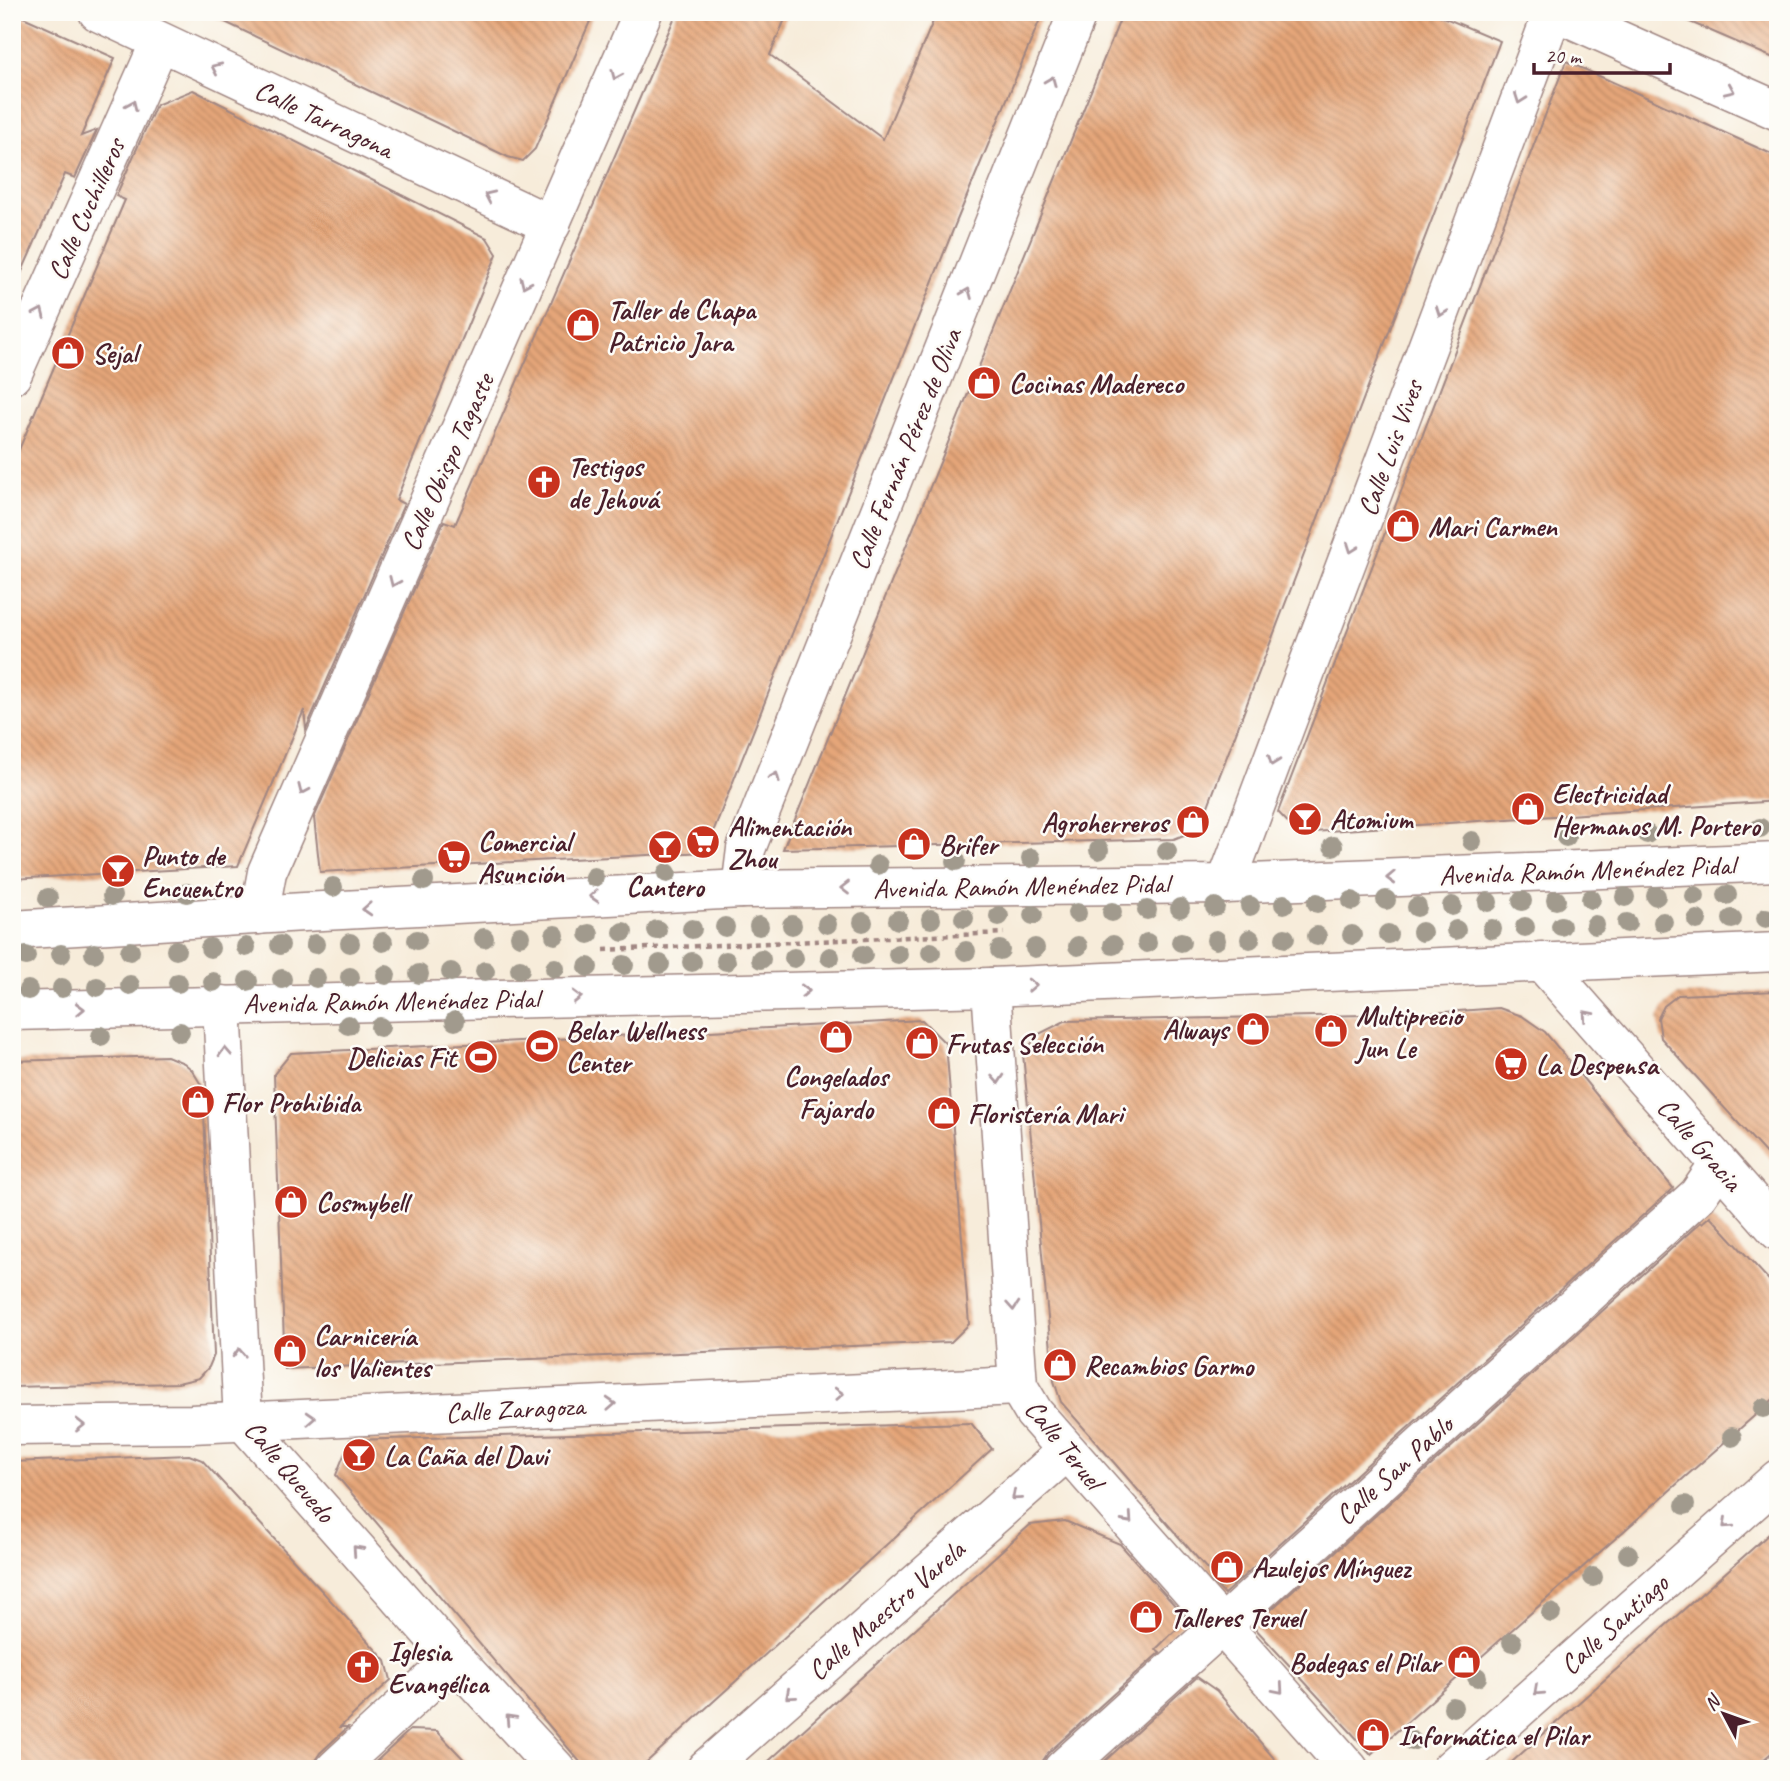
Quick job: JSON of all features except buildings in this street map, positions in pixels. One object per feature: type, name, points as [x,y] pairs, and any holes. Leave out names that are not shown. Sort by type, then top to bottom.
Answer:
[{"type":"street","name":"Calle Tarragona","points":[[98,12],[551,225]]},
{"type":"street","name":"Calle Obispo Tagaste","points":[[259,915],[267,872],[643,12]]},
{"type":"street","name":"Calle Fernán Pérez de Oliva","points":[[741,889],[746,849],[1079,12]]},
{"type":"street","points":[[1555,12],[1620,25],[1778,111]]},
{"type":"street","name":"Calle Luis Vives","points":[[1226,884],[1555,12]]},
{"type":"street","name":"Calle Cuchilleros","points":[[12,375],[160,42]]},
{"type":"street","name":"Avenida Ramón Menéndez Pidal","points":[[12,930],[741,889],[1226,884],[1778,862]]},
{"type":"street","name":"Avenida Ramón Menéndez Pidal","points":[[12,1011],[991,987],[1778,952]]},
{"type":"street","name":"Calle Gracia","points":[[1541,961],[1718,1166],[1778,1231]]},
{"type":"street","name":"Calle Teruel","points":[[991,987],[1018,1385],[1034,1413],[1349,1769]]},
{"type":"street","name":"Calle Quevedo","points":[[222,1005],[243,1421],[454,1659],[556,1769]]},
{"type":"street","name":"Calle San Pablo","points":[[1063,1769],[1698,1195],[1718,1166]]},
{"type":"street","name":"Calle Zaragoza","points":[[12,1426],[191,1424],[1018,1385]]},
{"type":"street","name":"Calle Maestro Varela","points":[[706,1769],[1067,1451]]},
{"type":"street","name":"Calle Santiago","points":[[1451,1769],[1778,1479]]},
{"type":"street","points":[[335,1769],[454,1659]]},
{"type":"path","points":[[594,950],[1006,933]]},
{"type":"place","name":"Taller de Chapa Patricio Jara","points":[[583,325]]},
{"type":"place","name":"Sejal","points":[[68,353]]},
{"type":"place","name":"Cocinas Madereco","points":[[984,383]]},
{"type":"place","name":"Testigos de Jehová","points":[[544,482]]},
{"type":"place","name":"Mari Carmen","points":[[1403,526]]},
{"type":"place","name":"Electricidad Hermanos M. Portero","points":[[1528,809]]},
{"type":"place","name":"Atomium","points":[[1305,819]]},
{"type":"place","name":"Agroherreros","points":[[1193,822]]},
{"type":"place","name":"Alimentación Zhou","points":[[703,842]]},
{"type":"place","name":"Brifer","points":[[914,844]]},
{"type":"place","name":"Cantero","points":[[665,847]]},
{"type":"place","name":"Comercial Asunción","points":[[454,857]]},
{"type":"place","name":"Punto de Encuentro","points":[[118,871]]},
{"type":"place","name":"Always","points":[[1253,1029]]},
{"type":"place","name":"Multiprecio Jun Le","points":[[1331,1031]]},
{"type":"place","name":"Congelados Fajardo","points":[[836,1037]]},
{"type":"place","name":"Frutas Selección","points":[[922,1043]]},
{"type":"place","name":"Belar Wellness Center","points":[[542,1046]]},
{"type":"place","name":"Delicias Fit","points":[[481,1057]]},
{"type":"place","name":"La Despensa","points":[[1511,1064]]},
{"type":"place","name":"Flor Prohibida","points":[[198,1102]]},
{"type":"place","name":"Floristería Mari","points":[[944,1113]]},
{"type":"place","name":"Cosmybell","points":[[291,1202]]},
{"type":"place","name":"Carnicería los Valientes","points":[[290,1351]]},
{"type":"place","name":"Recambios Garmo","points":[[1060,1365]]},
{"type":"place","name":"La Caña del Davi","points":[[359,1455]]},
{"type":"place","name":"Azulejos Mínguez","points":[[1227,1567]]},
{"type":"place","name":"Talleres Teruel","points":[[1146,1617]]},
{"type":"place","name":"Bodegas el Pilar","points":[[1464,1662]]},
{"type":"place","name":"Iglesia Evangélica","points":[[363,1667]]},
{"type":"place","name":"Informática el Pilar","points":[[1373,1735]]}]
